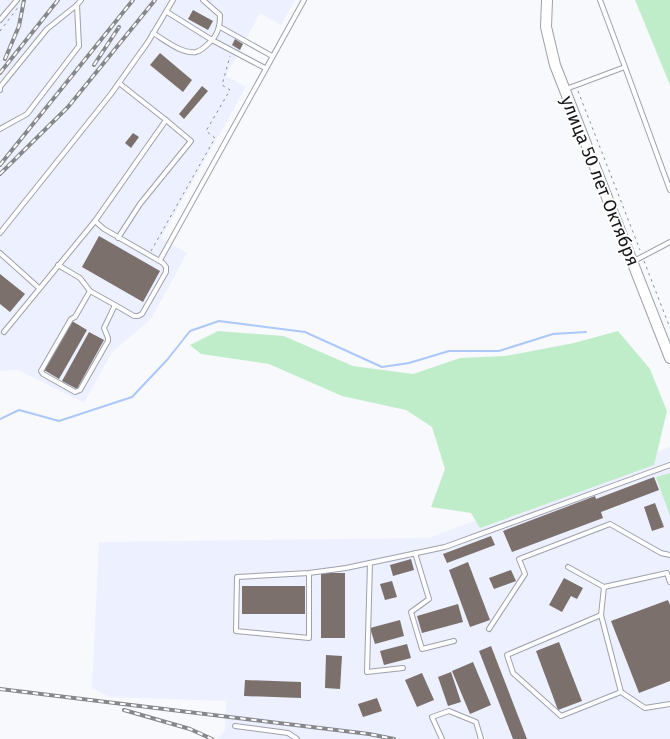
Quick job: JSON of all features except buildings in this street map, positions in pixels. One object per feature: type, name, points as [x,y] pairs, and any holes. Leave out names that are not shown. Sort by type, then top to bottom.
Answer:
[{"type":"main road","name":"улица 50 лет Октября","points":[[547,0],[546,20],[550,47],[564,90],[670,358]]},
{"type":"lane","points":[[0,20],[17,0]]},
{"type":"lane","points":[[0,90],[0,87],[47,29],[81,0]]},
{"type":"lane","points":[[0,234],[119,84],[173,0]]},
{"type":"lane","points":[[153,33],[185,50],[197,52],[212,40],[220,27],[220,15],[203,0]]},
{"type":"lane","points":[[209,4],[215,0]]},
{"type":"lane","points":[[160,260],[304,0]]},
{"type":"lane","points":[[600,0],[670,190]]},
{"type":"lane","points":[[0,128],[27,114],[79,46],[77,5]]},
{"type":"lane","points":[[166,12],[212,40],[265,68]]},
{"type":"lane","points":[[220,27],[272,56]]},
{"type":"lane","points":[[564,90],[625,67]]},
{"type":"lane","points":[[118,238],[140,204],[191,141],[119,84]]},
{"type":"lane","points":[[4,332],[95,221],[166,120]]},
{"type":"lane","points":[[58,265],[80,278],[90,291],[114,305],[134,316],[142,314],[166,272],[166,267],[160,260],[104,230],[95,221]]},
{"type":"lane","points":[[632,262],[670,242]]},
{"type":"lane","points":[[0,253],[39,288]]},
{"type":"lane","points":[[90,291],[75,317],[71,319],[41,371],[43,374],[75,392],[80,390],[108,341],[104,328],[114,305]]},
{"type":"lane","points":[[309,573],[309,638],[236,631],[237,577],[309,573],[370,563],[445,547],[670,465]]},
{"type":"lane","points":[[489,629],[525,574],[519,559],[610,524],[661,553],[670,555]]},
{"type":"lane","points":[[415,553],[429,599],[411,612],[422,649],[454,641]]},
{"type":"lane","points":[[370,563],[366,672],[403,668]]},
{"type":"lane","points":[[568,567],[604,587],[667,573],[670,582]]},
{"type":"lane","points":[[604,587],[601,615],[621,692],[645,708],[670,704]]},
{"type":"lane","points":[[601,615],[507,654],[513,673],[560,716],[621,692]]},
{"type":"lane","points":[[442,739],[432,716],[449,710],[476,722],[480,739]]},
{"type":"lane","points":[[235,726],[288,733],[297,739]]},
{"type":"path","points":[[0,31],[19,6]]},
{"type":"path","points":[[149,255],[215,138],[206,131],[230,90],[222,85],[232,50]]},
{"type":"path","points":[[576,86],[670,328]]},
{"type":"shaded area","points":[[0,0],[295,0],[281,25],[260,13],[226,76],[246,87],[161,238],[187,253],[151,319],[112,352],[84,403],[18,370],[0,371]]},
{"type":"shaded area","points":[[670,447],[670,739],[217,739],[225,730],[226,701],[109,697],[92,688],[99,542],[429,538]]},
{"type":"green space","points":[[635,0],[670,0],[670,85]]},
{"type":"green space","points":[[218,331],[284,336],[353,366],[413,374],[460,358],[505,356],[574,343],[618,331],[650,369],[667,411],[654,465],[480,528],[471,513],[431,507],[445,469],[432,427],[406,410],[342,396],[269,364],[201,354],[190,345]]},
{"type":"green space","points":[[670,473],[670,516],[656,477]]},
{"type":"waterway","points":[[0,419],[19,410],[59,421],[132,397],[167,360],[190,331],[219,321],[305,332],[382,367],[409,363],[449,351],[499,351],[553,334],[586,332]]},
{"type":"railway","points":[[5,59],[19,26],[24,0]]},
{"type":"railway","points":[[0,73],[58,0]]},
{"type":"railway","points":[[0,165],[133,0]]},
{"type":"railway","points":[[0,174],[68,107],[155,0]]},
{"type":"railway","points":[[94,65],[119,27]]},
{"type":"railway","points":[[0,689],[369,734],[394,739]]},
{"type":"railway","points":[[124,710],[190,729],[212,739]]}]
